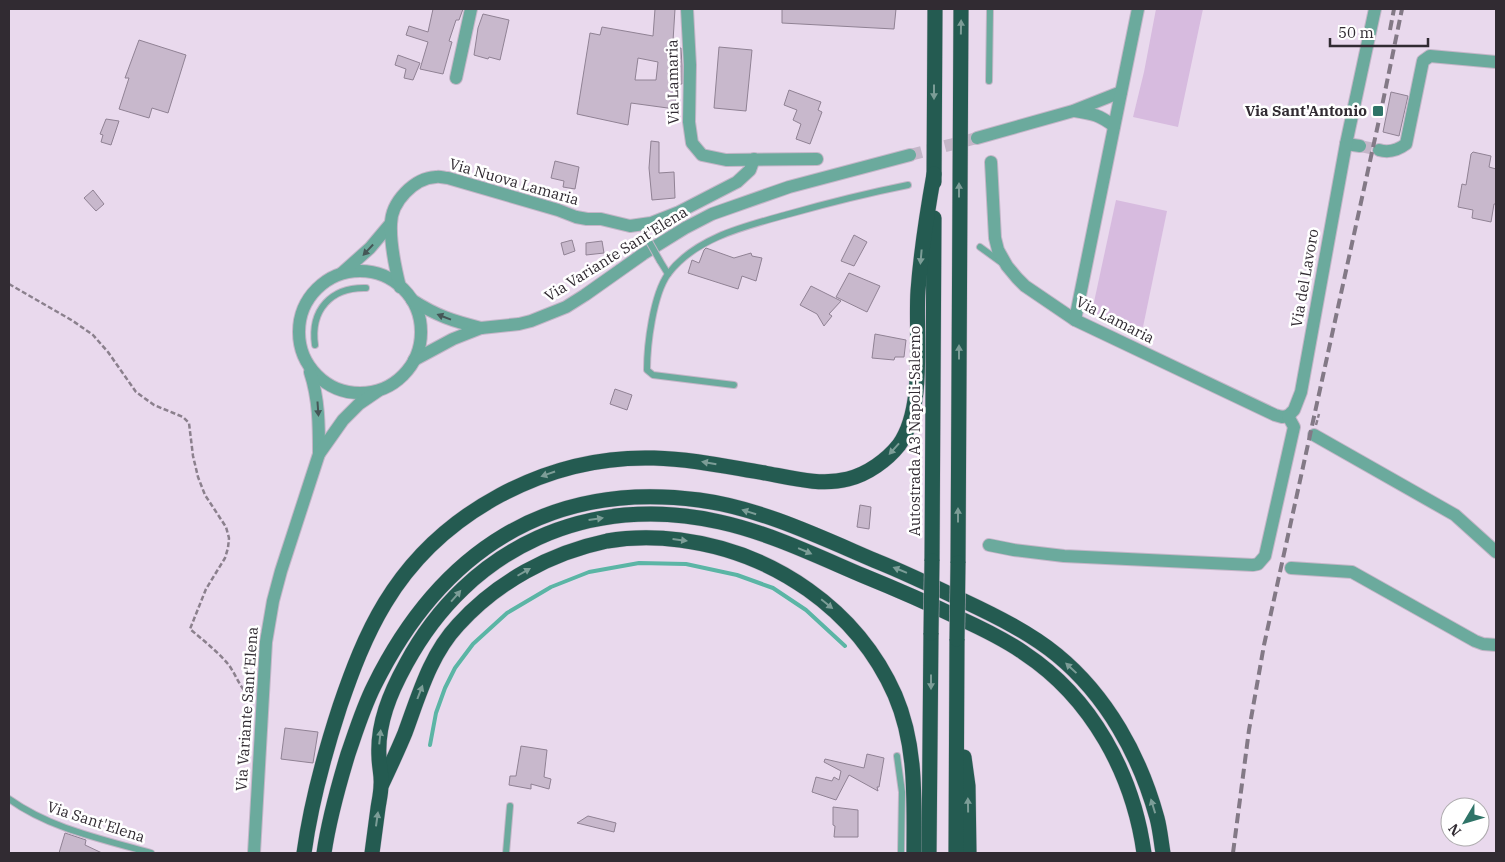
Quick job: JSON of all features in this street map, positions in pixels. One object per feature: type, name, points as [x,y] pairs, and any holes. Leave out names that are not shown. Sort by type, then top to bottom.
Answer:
[{"type":"highway","name":"Autostrada A3 Napoli-Salerno","points":[[929,853],[935,9]]},
{"type":"highway","points":[[956,853],[961,9]]},
{"type":"highway","points":[[304,853],[312,801],[324,760],[349,680],[373,624],[386,601],[415,562],[459,522],[488,502],[517,486],[552,472],[619,459],[690,460],[809,481],[830,482],[849,479],[869,470],[884,460],[899,444],[908,428],[914,404],[917,375],[918,293],[923,234],[934,174]]},
{"type":"highway","points":[[324,853],[328,823],[339,783],[364,708],[385,664],[430,598],[451,575],[471,558],[492,542],[529,522],[562,509],[592,502],[646,496],[702,500],[732,506],[799,529],[908,574],[982,609],[1057,655],[1082,679],[1106,709],[1128,743],[1146,784],[1158,820],[1163,853]]},
{"type":"highway","points":[[372,853],[382,785],[378,755],[382,722],[389,699],[406,663],[442,611],[462,589],[483,571],[529,541],[587,520],[658,513],[690,516],[748,529],[777,540],[919,599],[979,628],[1026,654],[1064,686],[1095,724],[1109,745],[1128,785],[1137,815],[1144,853]]},
{"type":"highway","points":[[382,785],[399,748],[421,687],[436,654],[457,626],[479,604],[502,586],[528,570],[580,548],[609,541],[664,538],[718,546],[765,563],[788,575],[832,608],[852,628],[881,670],[895,695],[903,717],[914,783],[914,853]]},
{"type":"highway","points":[[957,693],[968,786],[969,853]]},
{"type":"street","points":[[456,78],[471,9]]},
{"type":"street","name":"Via Lamaria","points":[[687,9],[690,65],[689,122],[692,143],[702,155],[726,160],[817,159]]},
{"type":"street","points":[[1075,320],[1138,9]]},
{"type":"street","name":"Via del Lavoro","points":[[1288,416],[1294,410],[1301,392],[1346,144],[1375,9]]},
{"type":"street","points":[[1379,150],[1384,152],[1398,149],[1406,144],[1423,61],[1430,56],[1496,62]]},
{"type":"street","points":[[977,138],[1073,111],[1122,92]]},
{"type":"street","points":[[1073,111],[1093,113],[1114,126]]},
{"type":"street","points":[[1346,144],[1360,146]]},
{"type":"street","name":"Via Variante Sant'Elena","points":[[414,360],[453,339],[481,328],[531,321],[566,307],[643,254],[712,214],[789,187],[910,155]]},
{"type":"street","name":"Via Nuova Lamaria","points":[[400,287],[395,266],[391,223],[395,208],[402,196],[410,188],[422,181],[436,177],[465,182],[576,217],[601,219],[630,226],[651,223],[679,212],[737,182],[750,170],[754,159]]},
{"type":"street","name":"Via Lamaria","points":[[991,162],[995,238],[998,250],[1007,266],[1025,286],[1075,320],[1275,415],[1288,416]]},
{"type":"street","points":[[341,274],[370,248],[391,223]]},
{"type":"street","points":[[356,271],[372,273],[387,278],[400,287],[418,313],[421,329],[420,345],[414,360],[405,373],[393,384],[378,391],[363,394],[346,392],[331,387],[318,377],[308,364],[301,350],[298,334],[300,318],[306,304],[315,291],[327,281],[341,274],[356,271]]},
{"type":"street","name":"Via Variante Sant'Elena","points":[[410,299],[446,319],[481,328]]},
{"type":"street","name":"Via Variante Sant'Elena","points":[[308,364],[316,388],[319,454]]},
{"type":"street","name":"Via Variante Sant'Elena","points":[[254,853],[266,642],[273,601],[281,571],[319,454],[343,420],[378,391]]},
{"type":"street","points":[[989,545],[1064,556],[1258,564],[1265,556],[1294,427],[1288,416]]},
{"type":"street","points":[[1314,435],[1455,515],[1496,552]]},
{"type":"street","points":[[1291,568],[1352,572],[1475,641],[1496,645]]},
{"type":"lane","points":[[989,81],[990,9]]},
{"type":"lane","points":[[734,385],[653,375],[647,370],[656,301],[668,274],[689,254],[703,244],[749,225],[838,200],[908,185]]},
{"type":"lane","points":[[639,224],[668,274]]},
{"type":"lane","points":[[980,247],[1007,266]]},
{"type":"lane","points":[[315,344],[314,325],[317,315],[329,299],[346,290],[366,288]]},
{"type":"lane","points":[[897,756],[902,792],[901,853]]},
{"type":"lane","name":"Via Sant'Elena","points":[[9,799],[42,819],[72,831],[150,853]]},
{"type":"lane","points":[[506,853],[510,806]]},
{"type":"path","points":[[9,284],[73,321],[93,335],[108,352],[136,392],[154,405],[183,417],[189,422],[193,456],[198,477],[205,495],[226,527],[229,538],[225,558],[206,589],[190,629],[228,664],[246,693],[262,704]]},
{"type":"shaded area","points":[[1156,9],[1203,9],[1178,127],[1133,117]]},
{"type":"shaded area","points":[[1116,200],[1167,211],[1143,327],[1091,316]]},
{"type":"building","points":[[433,9],[463,9],[459,20],[456,20],[449,41],[452,42],[443,74],[420,69],[428,42],[406,35],[409,26],[428,32]]},
{"type":"building","points":[[655,9],[675,9],[673,41],[679,41],[678,48],[681,48],[682,84],[677,84],[675,109],[631,103],[628,125],[577,114],[590,33],[600,35],[602,27],[653,36]],"holes":[[[638,58],[658,62],[656,80],[635,80]]]},
{"type":"building","points":[[782,9],[896,9],[894,29],[782,23]]},
{"type":"building","points":[[483,14],[509,20],[500,60],[474,55],[478,28]]},
{"type":"building","points":[[139,40],[186,55],[168,113],[152,108],[149,118],[119,109],[129,78],[125,78]]},
{"type":"building","points":[[719,47],[752,50],[746,111],[714,108]]},
{"type":"building","points":[[398,55],[420,63],[413,80],[404,78],[406,69],[395,65]]},
{"type":"building","points":[[789,90],[821,102],[818,110],[822,112],[810,144],[796,139],[801,124],[793,120],[797,110],[784,105]]},
{"type":"building","points":[[1391,92],[1408,96],[1399,136],[1383,132]]},
{"type":"building","points":[[106,119],[119,121],[111,145],[101,142],[103,135],[100,134]]},
{"type":"building","points":[[651,141],[659,142],[659,173],[674,172],[675,198],[652,200],[649,168]]},
{"type":"building","points":[[1473,152],[1491,156],[1489,167],[1496,169],[1496,204],[1494,204],[1491,222],[1472,218],[1473,210],[1458,207],[1462,184],[1466,185],[1471,154]]},
{"type":"building","points":[[555,161],[579,167],[575,189],[563,187],[564,181],[551,178]]},
{"type":"building","points":[[93,190],[104,204],[96,211],[84,198]]},
{"type":"building","points":[[854,235],[867,242],[854,266],[841,261]]},
{"type":"building","points":[[572,240],[575,251],[564,255],[561,243]]},
{"type":"building","points":[[602,241],[604,253],[586,255],[586,243]]},
{"type":"building","points":[[706,248],[734,258],[751,253],[752,256],[762,258],[756,281],[742,276],[738,289],[688,273],[692,260],[699,263]]},
{"type":"building","points":[[849,273],[880,286],[867,312],[836,297]]},
{"type":"building","points":[[811,286],[841,301],[829,314],[832,316],[824,326],[817,314],[800,305]]},
{"type":"building","points":[[875,334],[906,340],[904,357],[895,357],[894,360],[872,358]]},
{"type":"building","points":[[615,389],[632,395],[627,410],[610,404]]},
{"type":"building","points":[[860,505],[871,507],[869,529],[857,527]]},
{"type":"building","points":[[285,728],[318,732],[313,763],[281,759]]},
{"type":"building","points":[[521,746],[547,750],[544,777],[551,779],[549,789],[531,784],[531,789],[509,785],[510,776],[516,776]]},
{"type":"building","points":[[867,754],[884,758],[879,787],[877,787],[878,791],[849,775],[836,800],[812,792],[816,777],[832,781],[834,777],[839,780],[841,771],[824,762],[825,759],[864,768]]},
{"type":"building","points":[[833,807],[858,810],[858,837],[834,837]]},
{"type":"building","points":[[588,816],[616,823],[614,832],[577,823]]},
{"type":"building","points":[[65,833],[86,840],[85,845],[102,853],[59,853]]},
{"type":"waterway","points":[[430,745],[436,713],[445,688],[455,668],[473,644],[507,613],[551,587],[589,572],[639,563],[686,564],[737,575],[773,588],[806,610],[845,646]]},
{"type":"tunnel","points":[[910,155],[977,138]]},
{"type":"tunnel","points":[[1360,146],[1379,150]]},
{"type":"railway","points":[[1390,30],[1394,9]]},
{"type":"railway","points":[[1233,853],[1249,730],[1264,645],[1402,9]]},
{"type":"place","name":"Via Sant'Antonio","points":[[1378,111]]}]
